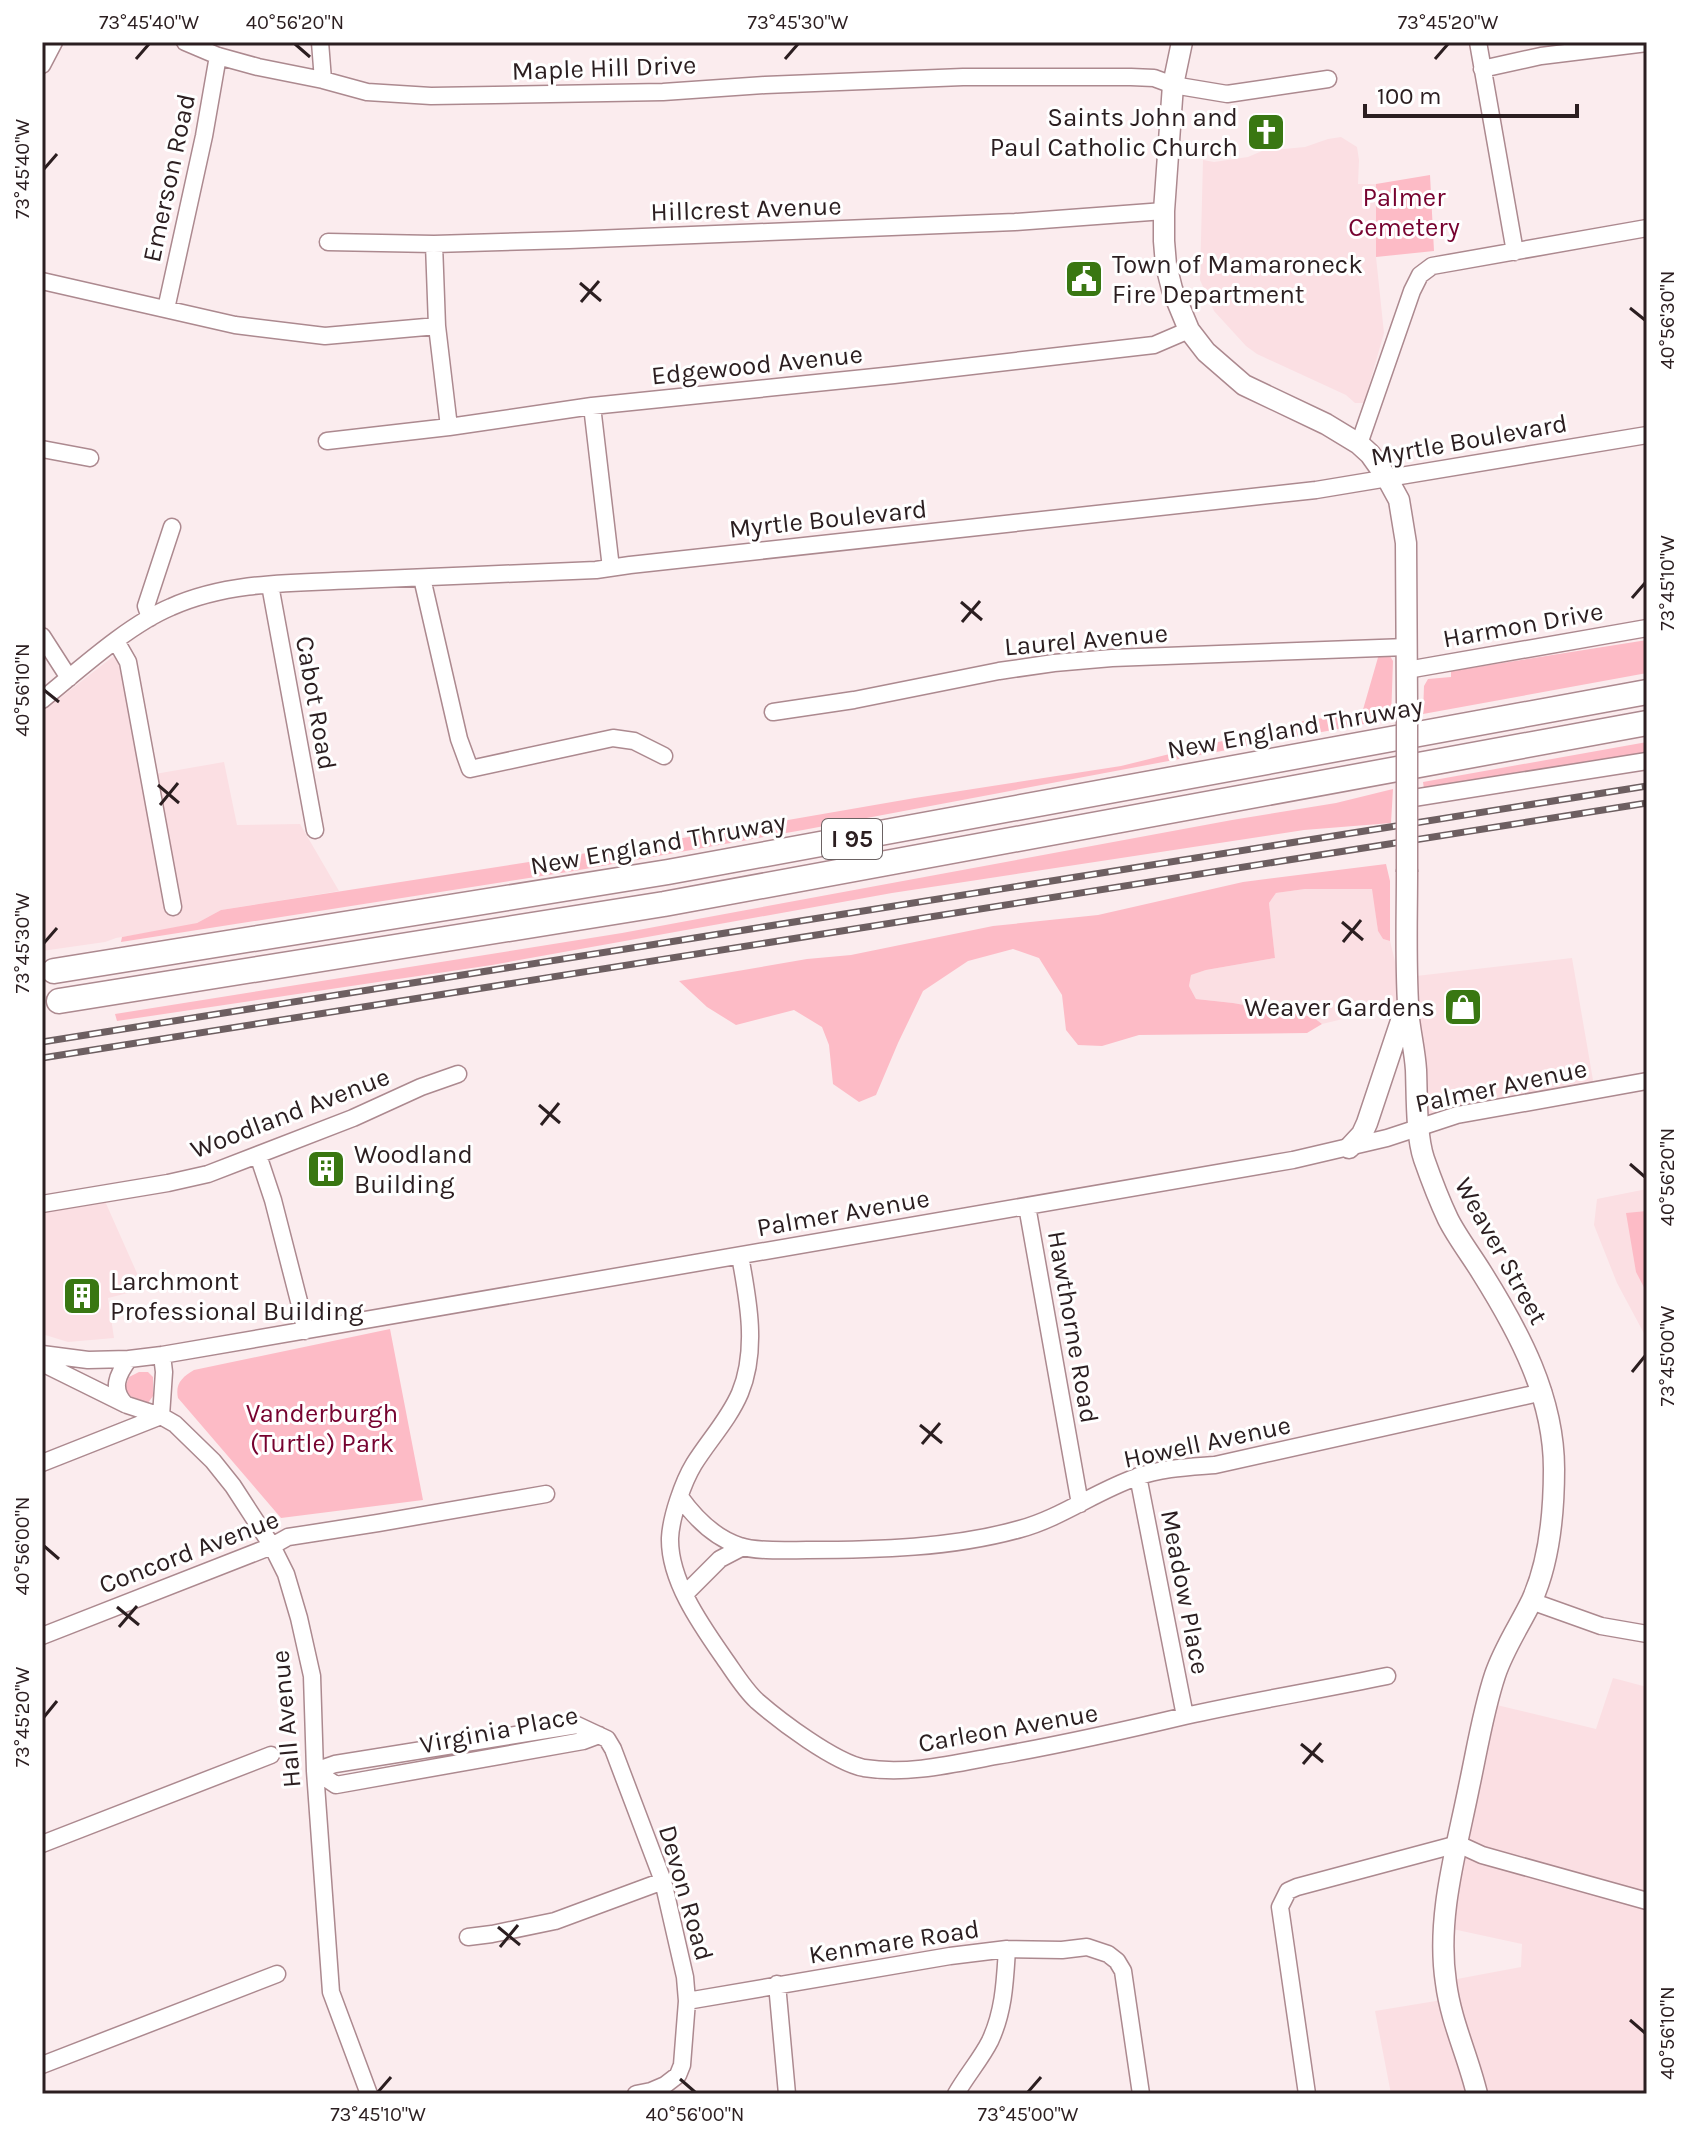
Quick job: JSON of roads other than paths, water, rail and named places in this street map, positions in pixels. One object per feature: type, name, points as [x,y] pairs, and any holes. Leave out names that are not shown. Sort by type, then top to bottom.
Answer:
[{"type":"highway","name":"New England Thruway","points":[[54,971],[693,868],[1647,692]]},
{"type":"highway","name":"I 95","points":[[59,1001],[677,902],[1647,723]]},
{"type":"main road","name":"Weaver Street","points":[[1182,42],[1173,85],[1164,241],[1172,289],[1189,330],[1206,352],[1244,385],[1326,424],[1359,444],[1370,454],[1399,500],[1406,543],[1407,706],[1413,798],[1407,872],[1408,997],[1423,1155],[1448,1219],[1504,1308],[1522,1343],[1543,1392],[1551,1429],[1554,1499],[1542,1574],[1495,1674],[1444,1916],[1446,1983],[1458,2038],[1467,2055],[1477,2094]]},
{"type":"main road","points":[[1349,1148],[1367,1123],[1408,997]]},
{"type":"street","points":[[42,65],[54,42]]},
{"type":"street","name":"Maple Hill Drive","points":[[185,42],[218,56],[258,67],[367,92],[431,96],[663,92],[963,77],[1154,78],[1173,85],[1227,94],[1328,79]]},
{"type":"street","points":[[320,42],[323,80]]},
{"type":"street","points":[[1478,42],[1515,252]]},
{"type":"street","points":[[1482,69],[1541,56],[1647,43]]},
{"type":"street","name":"Emerson Road","points":[[166,309],[218,56]]},
{"type":"street","name":"Hillcrest Avenue","points":[[328,242],[434,244],[999,223],[1164,211]]},
{"type":"street","points":[[1359,444],[1412,291],[1420,275],[1432,266],[1647,228]]},
{"type":"street","points":[[434,244],[437,326],[449,427]]},
{"type":"street","points":[[42,281],[235,325],[325,336],[437,326]]},
{"type":"street","name":"Edgewood Avenue","points":[[327,441],[592,406],[1154,345],[1189,330]]},
{"type":"street","points":[[592,406],[611,568]]},
{"type":"street","name":"Myrtle Boulevard","points":[[42,700],[150,618],[210,593],[238,588],[596,570],[1316,490],[1647,435]]},
{"type":"street","points":[[42,449],[90,458]]},
{"type":"street","points":[[150,618],[146,606],[172,527]]},
{"type":"street","points":[[422,578],[459,739],[470,769],[619,738],[634,741],[664,756]]},
{"type":"street","name":"Cabot Road","points":[[270,585],[315,830]]},
{"type":"street","name":"Harmon Drive","points":[[1407,670],[1647,628]]},
{"type":"street","points":[[42,636],[69,678]]},
{"type":"street","points":[[116,641],[128,662],[173,907]]},
{"type":"street","name":"Laurel Avenue","points":[[773,712],[1054,663],[1407,647]]},
{"type":"street","points":[[1413,798],[1647,761]]},
{"type":"street","name":"Woodland Avenue","points":[[42,1204],[208,1174],[458,1074]]},
{"type":"street","name":"Palmer Avenue","points":[[42,1354],[88,1360],[129,1359],[305,1331],[1293,1160],[1349,1148],[1457,1115],[1647,1081]]},
{"type":"street","points":[[258,1155],[273,1200],[305,1331]]},
{"type":"street","name":"Hawthorne Road","points":[[1027,1206],[1080,1504]]},
{"type":"street","name":"Carleon Avenue","points":[[740,1256],[750,1331],[747,1371],[729,1413],[693,1464],[673,1520],[670,1538],[672,1559],[677,1576],[707,1633],[755,1699],[827,1752],[862,1767],[932,1768],[1387,1676]]},
{"type":"street","points":[[42,1463],[161,1416],[162,1355]]},
{"type":"street","points":[[127,1405],[118,1396],[115,1386],[121,1369],[129,1359]]},
{"type":"street","name":"Hall Avenue","points":[[42,1363],[127,1405],[175,1424],[213,1461],[233,1486],[272,1546],[286,1574],[312,1676],[315,1771],[331,1992],[369,2094]]},
{"type":"street","name":"Howell Avenue","points":[[680,1497],[708,1528],[743,1547],[850,1550],[914,1547],[1020,1529],[1063,1513],[1138,1476],[1215,1465],[1543,1392]]},
{"type":"street","name":"Meadow Place","points":[[1138,1476],[1185,1716]]},
{"type":"street","name":"Concord Avenue","points":[[42,1636],[288,1537],[546,1494]]},
{"type":"street","points":[[686,1593],[720,1559],[743,1547]]},
{"type":"street","points":[[1531,1601],[1601,1626],[1647,1634]]},
{"type":"street","name":"Virginia Place","points":[[315,1771],[335,1764],[577,1725],[599,1735]]},
{"type":"street","name":"Devon Road","points":[[599,1735],[607,1739],[613,1749],[663,1881],[685,1977],[684,2051],[678,2075],[665,2085],[636,2094]]},
{"type":"street","points":[[42,1844],[271,1755]]},
{"type":"street","points":[[1307,2094],[1280,1907],[1288,1891],[1458,1844],[1482,1855],[1647,1901]]},
{"type":"street","points":[[468,1937],[555,1921],[663,1881]]},
{"type":"street","name":"Kenmare Road","points":[[687,2001],[950,1956],[1007,1949],[1087,1947],[1108,1954],[1123,1971],[1141,2094]]},
{"type":"street","points":[[956,2094],[998,2021],[1004,1998],[1007,1949]]},
{"type":"street","points":[[42,2065],[277,1974]]},
{"type":"street","points":[[777,1984],[787,2094]]},
{"type":"railway","points":[[42,1042],[1647,786]]},
{"type":"railway","points":[[42,1058],[1647,803]]},
{"type":"place","name":"Saints John and Paul Catholic Church","points":[[1266,132]]},
{"type":"place","name":"Town of Mamaroneck Fire Department","points":[[1084,279]]},
{"type":"place","name":"Weaver Gardens","points":[[1463,1007]]},
{"type":"place","name":"Woodland Building","points":[[326,1169]]},
{"type":"place","name":"Larchmont Professional Building","points":[[82,1296]]},
{"type":"park label","name":"Palmer Cemetery","points":[[1404,212]]},
{"type":"park label","name":"Vanderburgh (Turtle) Park","points":[[322,1428]]}]
